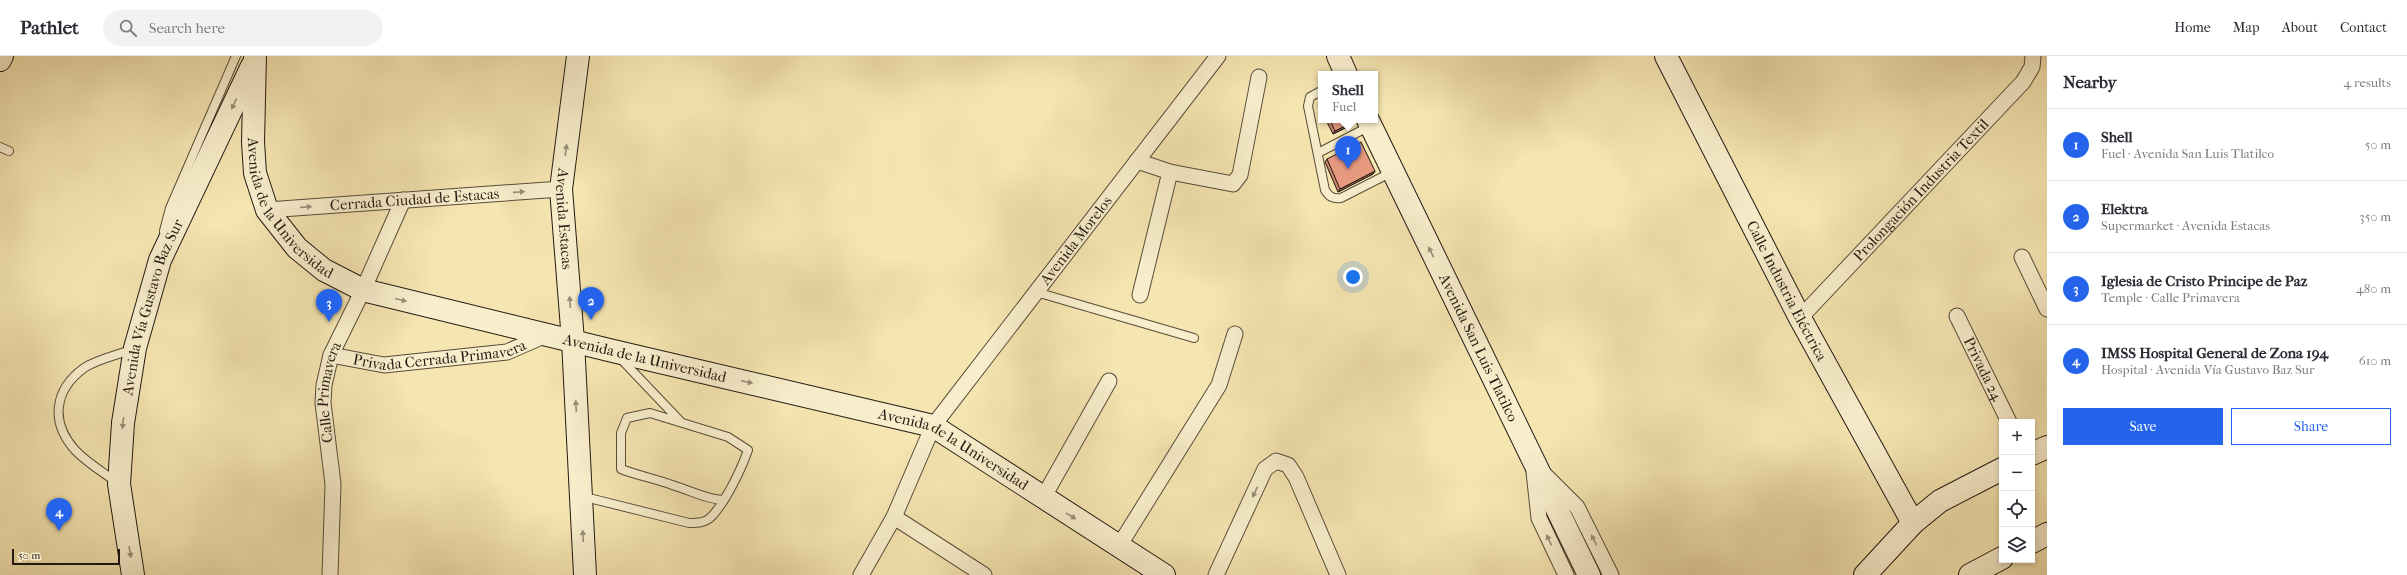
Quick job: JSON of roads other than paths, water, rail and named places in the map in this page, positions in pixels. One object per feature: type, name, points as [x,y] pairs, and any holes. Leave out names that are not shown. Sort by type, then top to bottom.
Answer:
[{"type":"main road","points":[[0,60],[2,56]]},
{"type":"main road","points":[[1338,56],[1345,71]]},
{"type":"main road","points":[[1350,71],[1349,67],[1353,56]]},
{"type":"main road","name":"Calle Industria Eléctrica","points":[[1666,56],[1800,318],[1913,523]]},
{"type":"main road","name":"Avenida de la Universidad","points":[[252,57],[254,173],[267,210],[297,248],[324,270],[363,290],[614,352],[933,426],[1042,498],[1164,575]]},
{"type":"main road","name":"Avenida Vía Gustavo Baz Sur","points":[[133,575],[119,484],[123,423],[135,348],[160,260],[252,57]]},
{"type":"main road","name":"Avenida Estacas","points":[[579,58],[561,189],[572,341],[585,575]]},
{"type":"main road","name":"Avenida San Luis Tlatilco","points":[[1369,123],[1589,575]]},
{"type":"main road","points":[[2035,453],[2047,447]]},
{"type":"main road","points":[[1865,575],[1913,523],[1940,501],[1999,471]]},
{"type":"main road","points":[[2035,540],[2047,534]]},
{"type":"main road","points":[[1970,575],[1999,560]]},
{"type":"street","name":"Avenida Morelos","points":[[861,575],[894,517],[933,426],[1218,56]]},
{"type":"street","name":"Prolongación Industria Textil","points":[[1800,318],[2023,82],[2032,67],[2033,56]]},
{"type":"street","points":[[1137,161],[1170,172],[1228,184],[1238,180],[1259,77]]},
{"type":"street","points":[[1140,295],[1170,172]]},
{"type":"street","name":"Cerrada Ciudad de Estacas","points":[[267,210],[561,189]]},
{"type":"street","name":"Calle Primavera","points":[[330,575],[332,484],[323,403],[324,385],[331,355],[363,290],[403,200]]},
{"type":"street","points":[[2022,257],[2047,309]]},
{"type":"street","name":"Privada 24","points":[[1957,316],[2008,419]]},
{"type":"street","points":[[1119,546],[1219,385],[1235,334]]},
{"type":"street","name":"Privada Cerrada Primavera","points":[[331,355],[384,365],[507,352],[546,335]]},
{"type":"street","points":[[1042,498],[1109,381]]},
{"type":"street","points":[[1216,575],[1265,469],[1276,461],[1288,465],[1296,477],[1338,575]]},
{"type":"street","points":[[1534,464],[1539,518],[1566,575]]},
{"type":"street","points":[[1534,464],[1577,506],[1611,575]]},
{"type":"street","points":[[894,517],[984,575]]},
{"type":"lane","points":[[1318,92],[1310,97],[1308,101],[1325,190],[1328,196],[1334,199],[1393,172]]},
{"type":"lane","points":[[1318,153],[1369,123]]},
{"type":"lane","points":[[0,147],[9,151]]},
{"type":"lane","points":[[1036,292],[1194,338]]},
{"type":"lane","points":[[119,484],[75,450],[62,430],[57,406],[67,383],[85,367],[135,348]]},
{"type":"lane","points":[[614,352],[682,422]]},
{"type":"lane","points":[[581,496],[689,523],[701,523],[711,517],[723,500],[742,468],[748,450],[728,437],[650,413],[627,418],[621,433],[621,469],[640,477],[674,485],[708,499],[723,500]]},
{"type":"place","name":"Shell","points":[[1348,169]]},
{"type":"place","name":"Elektra","points":[[591,320]]},
{"type":"place","name":"Iglesia de Cristo Principe de Paz","points":[[329,322]]},
{"type":"place","name":"IMSS Hospital General de Zona 194","points":[[59,531]]}]
